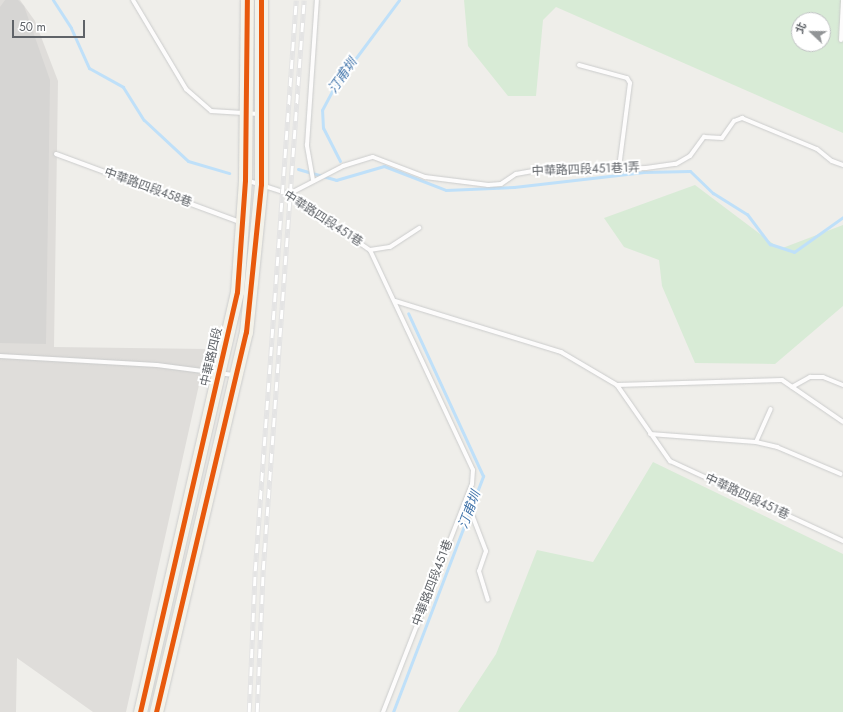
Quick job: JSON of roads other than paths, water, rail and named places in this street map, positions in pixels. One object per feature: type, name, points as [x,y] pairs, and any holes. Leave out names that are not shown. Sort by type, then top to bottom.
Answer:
[{"type":"main road","name":"中華路四段","points":[[140,712],[237,292],[240,222],[245,180],[247,0]]},
{"type":"main road","points":[[156,712],[246,332],[261,184],[261,0]]},
{"type":"lane","points":[[133,0],[186,89],[211,111],[245,115],[262,114]]},
{"type":"lane","points":[[313,180],[307,145],[317,0]]},
{"type":"lane","points":[[841,40],[843,0]]},
{"type":"lane","points":[[579,65],[627,78],[630,83],[619,168]]},
{"type":"lane","name":"中華路四段451巷1弄","points":[[289,194],[326,174],[373,157],[425,178],[488,185],[501,184],[516,174],[533,171],[619,168],[676,164],[690,156],[704,137],[722,138],[734,121],[742,118],[817,149],[832,162],[843,165]]},
{"type":"lane","name":"中華路四段458巷","points":[[56,154],[240,222]]},
{"type":"lane","name":"中華路四段451巷","points":[[245,180],[289,194],[370,250],[470,457],[474,470],[466,498],[383,712]]},
{"type":"lane","points":[[370,250],[390,247],[419,228]]},
{"type":"lane","name":"中華路四段451巷","points":[[394,301],[561,352],[617,385],[670,461],[843,541]]},
{"type":"lane","points":[[0,356],[84,359],[219,372],[235,376]]},
{"type":"lane","points":[[792,387],[810,378],[823,377],[843,386]]},
{"type":"lane","points":[[617,385],[782,380],[843,422]]},
{"type":"lane","points":[[756,442],[771,409]]},
{"type":"lane","points":[[650,434],[756,442],[777,447],[841,474]]},
{"type":"lane","points":[[466,498],[486,551],[479,571],[488,600]]},
{"type":"waterway","points":[[53,0],[71,28],[89,68],[123,87],[144,120],[188,161],[229,173]]},
{"type":"waterway","name":"汀甫圳","points":[[340,161],[323,128],[322,110],[335,86],[399,0]]},
{"type":"waterway","points":[[298,169],[336,180],[384,166],[446,190],[514,187],[644,172],[690,171],[713,193],[747,214],[770,244],[794,252],[843,217]]},
{"type":"waterway","name":"汀甫圳","points":[[393,712],[483,476],[408,313]]},
{"type":"railway","points":[[249,712],[255,571],[296,0]]},
{"type":"railway","points":[[257,712],[263,570],[304,0]]}]
